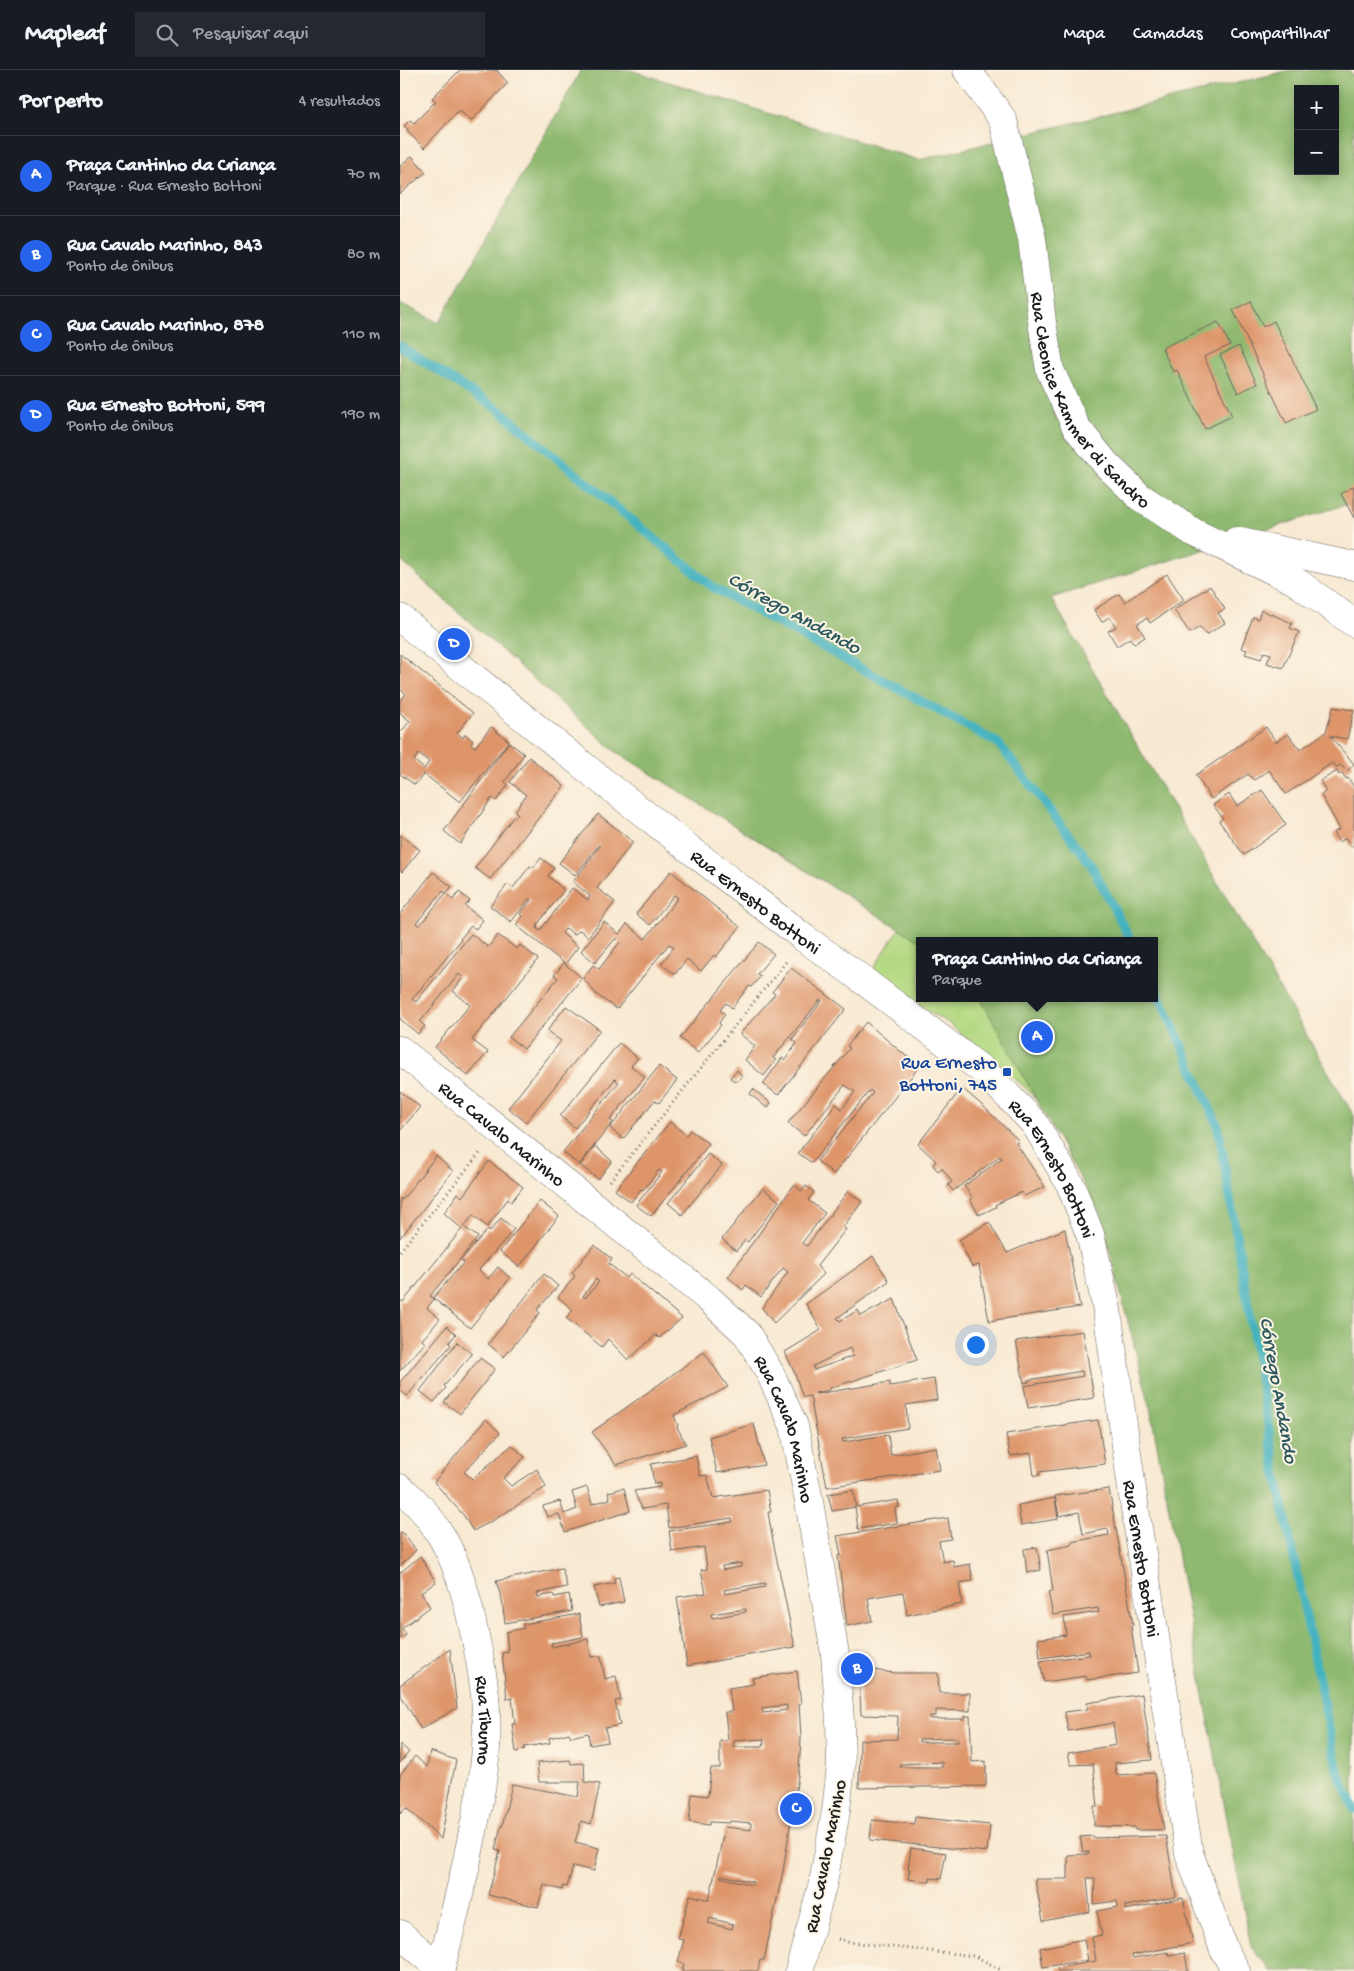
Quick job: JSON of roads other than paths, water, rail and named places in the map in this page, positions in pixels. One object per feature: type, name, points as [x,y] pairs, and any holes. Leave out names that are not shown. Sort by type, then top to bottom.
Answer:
[{"type":"street","name":"Rua Cleonice Kammer di Sandro","points":[[968,70],[1004,120],[1032,239],[1050,370],[1076,426],[1106,464],[1140,496],[1193,532],[1295,581],[1354,623]]},
{"type":"street","points":[[1193,532],[1354,566]]},
{"type":"street","name":"Rua Ernesto Bottoni","points":[[400,618],[601,780],[804,938],[985,1072],[1035,1124],[1070,1184],[1090,1234],[1107,1310],[1133,1496],[1189,1853],[1224,1950],[1236,1971]]},
{"type":"street","name":"Rua Cavalo Marinho","points":[[400,1050],[709,1300],[747,1334],[770,1373],[794,1426],[808,1496],[834,1654],[840,1721],[841,1766],[836,1811],[822,1883],[799,1971]]},
{"type":"street","name":"Rua Tiburno","points":[[400,1488],[413,1498],[440,1532],[458,1568],[480,1657],[486,1711],[485,1760],[479,1802],[467,1864],[441,1970]]},
{"type":"street","points":[[400,1934],[441,1970]]},
{"type":"waterway","name":"Córrego Andando","points":[[400,346],[499,410],[714,588],[998,743],[1090,863],[1129,937]]},
{"type":"waterway","name":"Córrego Andando","points":[[1158,993],[1218,1126],[1275,1466],[1338,1772],[1354,1809]]},
{"type":"place","name":"Rua Ernesto Bottoni, 599","points":[[454,644]]},
{"type":"place","name":"Praça Cantinho da Criança","points":[[1037,1037]]},
{"type":"place","name":"Rua Ernesto Bottoni, 745","points":[[1007,1072]]},
{"type":"place","name":"Rua Cavalo Marinho, 843","points":[[857,1669]]},
{"type":"place","name":"Rua Cavalo Marinho, 878","points":[[796,1809]]}]
